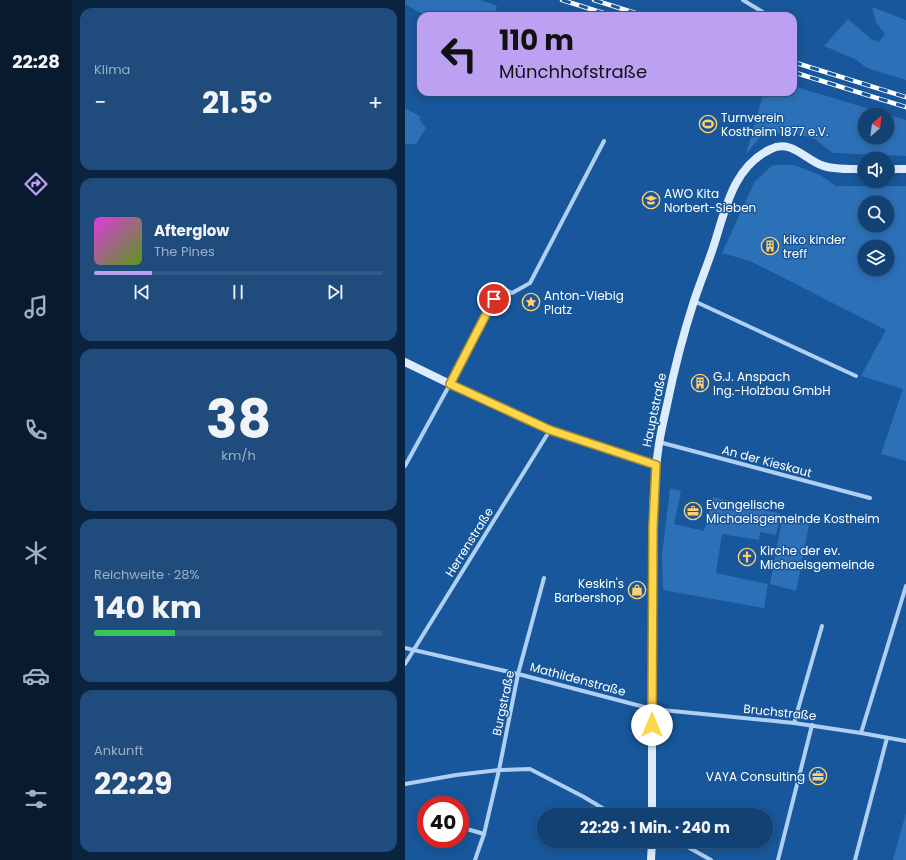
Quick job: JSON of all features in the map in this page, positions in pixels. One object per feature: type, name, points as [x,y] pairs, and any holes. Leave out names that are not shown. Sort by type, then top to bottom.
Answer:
[{"type":"street","points":[[743,0],[762,12]]},
{"type":"street","points":[[405,466],[450,384],[500,287],[512,293],[530,283],[604,141]]},
{"type":"street","name":"Hauptstraße","points":[[652,808],[651,709],[653,528],[656,465],[659,442],[672,381],[694,301],[714,246],[728,200],[746,167],[757,156],[773,147],[782,146],[803,153],[822,166],[831,168],[858,169]]},
{"type":"street","points":[[894,169],[906,169]]},
{"type":"street","points":[[694,301],[856,376]]},
{"type":"street","points":[[405,362],[550,430],[656,465]]},
{"type":"street","name":"Herrenstraße","points":[[405,664],[550,430]]},
{"type":"street","name":"An der Kieskaut","points":[[659,442],[871,498]]},
{"type":"street","name":"Burgstraße","points":[[475,860],[484,834],[499,770],[518,674],[544,578]]},
{"type":"street","points":[[861,733],[906,586]]},
{"type":"street","points":[[794,723],[822,626]]},
{"type":"street","name":"Mathildenstraße","points":[[405,648],[518,674],[651,709]]},
{"type":"street","name":"Bruchstraße","points":[[651,709],[812,725],[906,741]]},
{"type":"street","points":[[778,860],[812,725]]},
{"type":"street","points":[[855,860],[887,738]]},
{"type":"street","points":[[405,784],[456,774],[530,769],[585,797],[603,808]]},
{"type":"street","points":[[469,830],[484,834]]},
{"type":"street","points":[[651,848],[651,860]]},
{"type":"street","points":[[690,848],[711,860]]},
{"type":"shaded area","points":[[405,0],[480,0],[497,6],[495,12],[419,12],[405,4]]},
{"type":"shaded area","points":[[872,7],[906,20],[906,80],[867,68],[855,59],[824,46],[848,19],[871,39],[879,42],[885,34],[876,22]]},
{"type":"shaded area","points":[[797,87],[866,108],[858,108],[858,144],[894,144],[894,116],[906,120],[906,156],[894,156],[894,152],[858,152],[858,154],[833,153],[815,139],[787,131],[772,136],[762,135],[746,154],[763,96],[797,96]]},
{"type":"shaded area","points":[[405,108],[421,117],[419,119],[426,128],[416,144],[405,143]]},
{"type":"shaded area","points":[[773,165],[794,165],[820,175],[836,186],[858,186],[858,188],[894,188],[894,186],[906,186],[906,461],[881,454],[903,389],[861,376],[886,330],[750,261],[722,253],[755,181]]},
{"type":"shaded area","points":[[670,489],[681,491],[674,524],[704,531],[713,497],[781,514],[776,535],[760,532],[759,540],[722,534],[716,573],[768,584],[764,608],[663,590],[662,555]]},
{"type":"shaded area","points":[[782,520],[809,524],[796,591],[770,584]]},
{"type":"shaded area","points":[[906,813],[906,860],[893,860]]},
{"type":"railway","points":[[562,0],[600,12]]},
{"type":"railway","points":[[594,0],[632,12]]},
{"type":"railway","points":[[797,63],[906,97]]},
{"type":"railway","points":[[797,73],[906,107]]},
{"type":"place","name":"Turnverein Kostheim 1877 e.V.","points":[[708,124]]},
{"type":"place","name":"AWO Kita Norbert-Sieben","points":[[651,200]]},
{"type":"place","name":"kiko kinder treff","points":[[770,246]]},
{"type":"place","name":"Anton-Viebig Platz","points":[[531,302]]},
{"type":"place","name":"G.J. Anspach Ing.-Holzbau GmbH","points":[[700,383]]},
{"type":"place","name":"Evangelische Michaelsgemeinde Kostheim","points":[[693,511]]},
{"type":"place","name":"Kirche der ev. Michaelsgemeinde","points":[[747,557]]},
{"type":"place","name":"Keskin's Barbershop","points":[[637,590]]},
{"type":"place","name":"VAYA Consulting","points":[[818,776]]},
{"type":"route","points":[[494,299],[450,384],[550,430],[656,465],[653,528],[652,725]]}]
